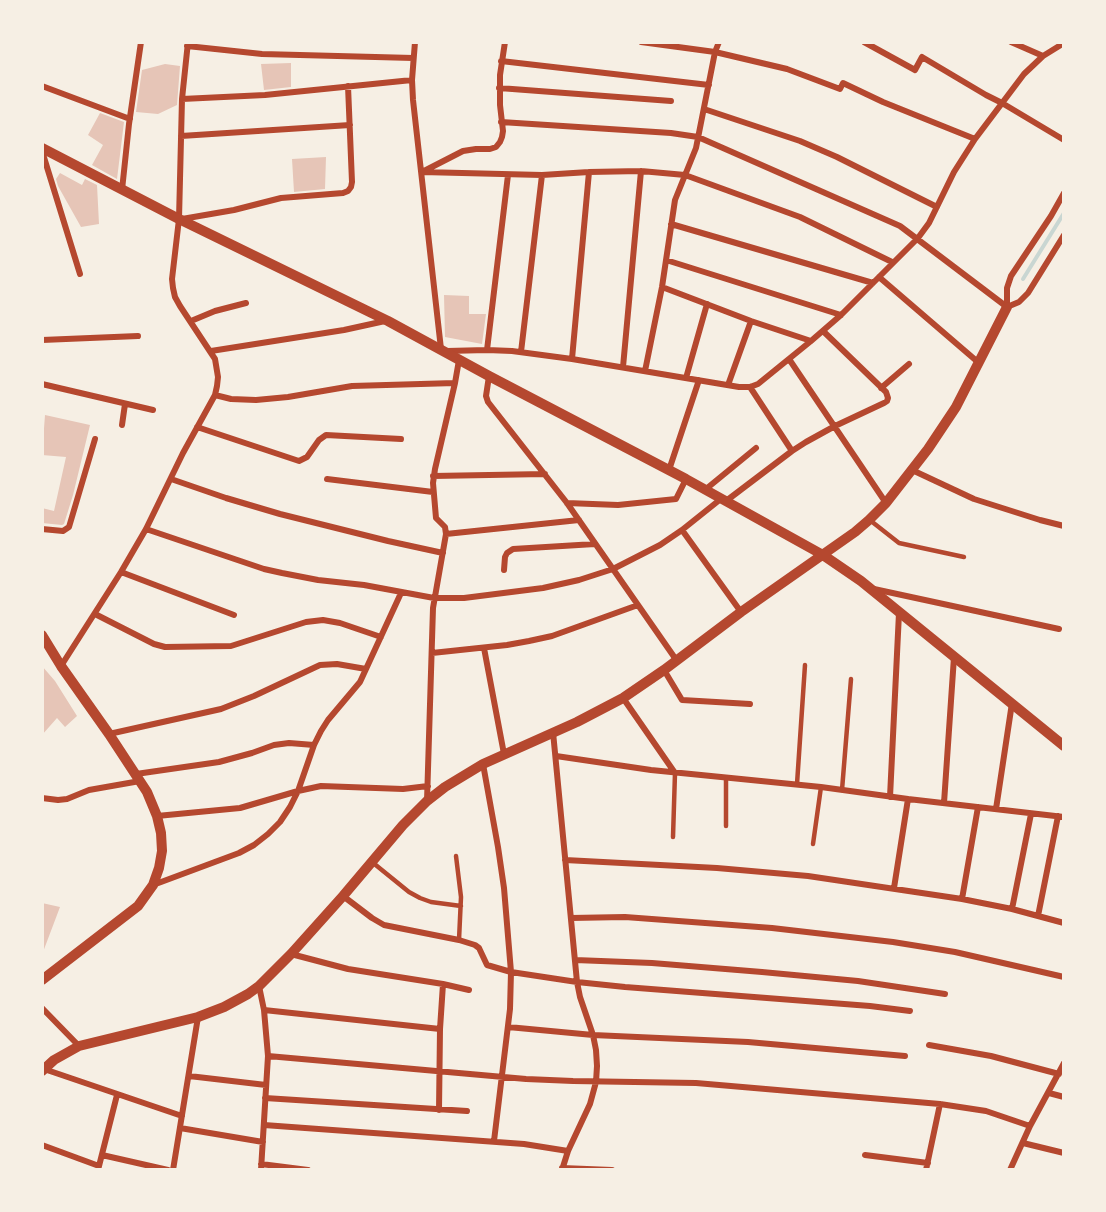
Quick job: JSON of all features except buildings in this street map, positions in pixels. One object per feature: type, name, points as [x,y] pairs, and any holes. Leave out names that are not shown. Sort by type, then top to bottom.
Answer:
[{"type":"street","points":[[122,191],[141,42]]},
{"type":"street","points":[[415,42],[413,100],[442,351]]},
{"type":"street","points":[[422,172],[463,151],[496,147],[502,137],[499,88],[505,42]]},
{"type":"street","points":[[641,42],[715,52],[787,69],[840,89],[843,82],[883,102],[975,139]]},
{"type":"street","points":[[645,371],[662,287],[675,200],[693,158],[719,42]]},
{"type":"street","points":[[864,42],[915,70],[922,57],[1064,140]]},
{"type":"street","points":[[1011,42],[1044,56]]},
{"type":"street","points":[[442,351],[521,352],[728,385],[750,387],[761,382],[841,315],[918,238],[929,223],[954,172],[975,139],[1024,74],[1044,56],[1064,43]]},
{"type":"street","points":[[61,666],[146,529],[215,395],[218,368],[211,351],[175,297],[172,279],[179,219],[182,99],[188,44],[262,54],[413,58]]},
{"type":"street","points":[[501,61],[709,84]]},
{"type":"street","points":[[182,99],[265,95],[412,80]]},
{"type":"street","points":[[42,86],[130,119]]},
{"type":"street","points":[[179,219],[234,210],[281,198],[348,191],[352,182],[348,87]]},
{"type":"street","points":[[499,88],[671,101]]},
{"type":"street","points":[[704,109],[800,141],[937,207]]},
{"type":"street","points":[[501,122],[671,133],[698,137],[891,221],[918,238],[1007,307]]},
{"type":"street","points":[[181,136],[350,125]]},
{"type":"street","points":[[42,149],[122,191],[388,321],[706,489],[823,555],[870,588],[1064,746]]},
{"type":"street","points":[[42,149],[80,273]]},
{"type":"street","points":[[422,172],[542,175],[641,171],[685,175],[800,217],[892,262]]},
{"type":"street","points":[[623,368],[641,171]]},
{"type":"street","points":[[572,359],[590,172]]},
{"type":"street","points":[[487,350],[508,175]]},
{"type":"street","points":[[521,352],[542,175]]},
{"type":"street","points":[[43,1070],[60,1056],[79,1046],[198,1017],[237,1001],[259,986],[291,954],[403,825],[445,787],[483,764],[577,722],[623,698],[869,520],[928,450],[947,421],[1007,307],[1007,288],[1011,276],[1064,193]]},
{"type":"street","points":[[671,224],[873,283]]},
{"type":"street","points":[[1007,307],[1019,302],[1028,293],[1064,236]]},
{"type":"street","points":[[666,260],[841,315]]},
{"type":"street","points":[[879,277],[979,363]]},
{"type":"street","points":[[662,287],[811,341]]},
{"type":"street","points":[[191,321],[215,311],[246,303]]},
{"type":"street","points":[[686,378],[707,304]]},
{"type":"street","points":[[211,351],[388,321]]},
{"type":"street","points":[[728,385],[751,321]]},
{"type":"street","points":[[146,529],[264,569],[300,577],[364,585],[434,598],[464,598],[543,588],[579,580],[637,558],[682,530],[792,451],[835,426],[884,403],[888,398],[882,388],[823,331]]},
{"type":"street","points":[[42,340],[138,336]]},
{"type":"street","points":[[789,359],[886,502]]},
{"type":"street","points":[[428,801],[434,598],[446,534],[445,527],[436,518],[434,476],[459,360]]},
{"type":"street","points":[[882,388],[909,364]]},
{"type":"street","points":[[489,376],[486,396],[488,402],[567,503],[677,661]]},
{"type":"street","points":[[669,470],[699,380]]},
{"type":"street","points":[[215,395],[231,399],[256,400],[352,386],[455,383]]},
{"type":"street","points":[[42,384],[153,410]]},
{"type":"street","points":[[750,387],[792,451]]},
{"type":"street","points":[[122,425],[125,404]]},
{"type":"street","points":[[197,427],[299,460],[307,457],[319,440],[326,435],[401,439]]},
{"type":"street","points":[[42,529],[63,531],[71,524],[94,439]]},
{"type":"street","points":[[706,489],[756,448]]},
{"type":"street","points":[[912,470],[974,500],[1064,526]]},
{"type":"street","points":[[434,476],[545,474]]},
{"type":"street","points":[[171,479],[280,514],[388,542],[443,553]]},
{"type":"street","points":[[327,479],[433,492]]},
{"type":"street","points":[[567,503],[618,505],[676,499],[686,479]]},
{"type":"street","points":[[446,534],[579,520]]},
{"type":"street","points":[[682,530],[741,612]]},
{"type":"street","points":[[504,570],[505,557],[513,549],[596,544]]},
{"type":"street","points":[[121,572],[234,615]]},
{"type":"street","points":[[870,588],[1059,629]]},
{"type":"street","points":[[153,885],[239,853],[254,845],[280,822],[298,791],[314,745],[328,720],[352,692],[366,669],[401,592]]},
{"type":"street","points":[[432,653],[507,645],[552,636],[638,605]]},
{"type":"street","points":[[890,797],[898,612]]},
{"type":"street","points":[[94,614],[154,644],[165,647],[231,646],[306,622],[323,620],[340,623],[381,637]]},
{"type":"street","points":[[42,635],[139,777],[157,816],[162,851],[153,885],[138,906],[42,980]]},
{"type":"street","points":[[484,648],[504,754]]},
{"type":"street","points":[[944,803],[954,657]]},
{"type":"street","points":[[109,734],[221,709],[320,665],[337,664],[366,669]]},
{"type":"street","points":[[664,670],[682,700],[750,704]]},
{"type":"street","points":[[623,698],[675,773]]},
{"type":"street","points":[[996,809],[1012,703]]},
{"type":"street","points":[[554,732],[577,982],[596,1050],[596,1082],[590,1104],[568,1150],[562,1169],[612,1170]]},
{"type":"street","points":[[42,798],[67,799],[89,789],[219,762],[274,745],[289,743],[314,745]]},
{"type":"street","points":[[556,756],[675,773],[797,784],[1061,817],[1038,916]]},
{"type":"street","points":[[483,764],[504,888],[511,972],[508,1027],[494,1142]]},
{"type":"street","points":[[157,816],[240,808],[298,791],[329,786],[403,789],[428,786]]},
{"type":"street","points":[[894,888],[908,799]]},
{"type":"street","points":[[962,899],[978,807]]},
{"type":"street","points":[[1012,909],[1031,814]]},
{"type":"street","points":[[565,860],[717,868],[797,875],[962,899],[1064,923]]},
{"type":"street","points":[[343,896],[384,925],[478,946],[487,965],[511,972],[625,987],[910,1011]]},
{"type":"street","points":[[571,918],[654,919],[760,927],[893,942],[955,952],[1064,977]]},
{"type":"street","points":[[291,954],[348,969],[469,990]]},
{"type":"street","points":[[575,960],[641,962],[762,972],[858,981],[945,994]]},
{"type":"street","points":[[438,1110],[443,984]]},
{"type":"street","points":[[259,986],[264,1010],[268,1056],[261,1167],[308,1170]]},
{"type":"street","points":[[42,1008],[79,1046]]},
{"type":"street","points":[[264,1010],[440,1029]]},
{"type":"street","points":[[173,1170],[198,1017]]},
{"type":"street","points":[[508,1027],[592,1035],[748,1042],[905,1056]]},
{"type":"street","points":[[929,1045],[991,1056],[1059,1074]]},
{"type":"street","points":[[268,1056],[502,1077],[596,1082],[715,1084],[940,1104],[986,1111],[1030,1126]]},
{"type":"street","points":[[1010,1170],[1030,1126],[1064,1063]]},
{"type":"street","points":[[43,1070],[182,1116]]},
{"type":"street","points":[[189,1076],[266,1085]]},
{"type":"street","points":[[1049,1093],[1064,1097]]},
{"type":"street","points":[[42,1145],[99,1168],[117,1095]]},
{"type":"street","points":[[266,1098],[467,1111]]},
{"type":"street","points":[[865,1155],[927,1167],[940,1104]]},
{"type":"street","points":[[264,1125],[494,1142],[568,1150]]},
{"type":"street","points":[[180,1128],[263,1142]]},
{"type":"street","points":[[1023,1143],[1064,1153]]},
{"type":"street","points":[[102,1155],[168,1170]]},
{"type":"lane","points":[[869,520],[899,543],[964,557]]},
{"type":"lane","points":[[797,784],[805,665]]},
{"type":"lane","points":[[842,790],[851,679]]},
{"type":"lane","points":[[673,837],[675,773]]},
{"type":"lane","points":[[726,778],[726,826]]},
{"type":"lane","points":[[813,844],[821,787]]},
{"type":"lane","points":[[456,856],[461,906],[459,940]]},
{"type":"lane","points":[[372,862],[420,898],[431,902],[461,906]]},
{"type":"waterway","points":[[1023,279],[1064,213]]}]
